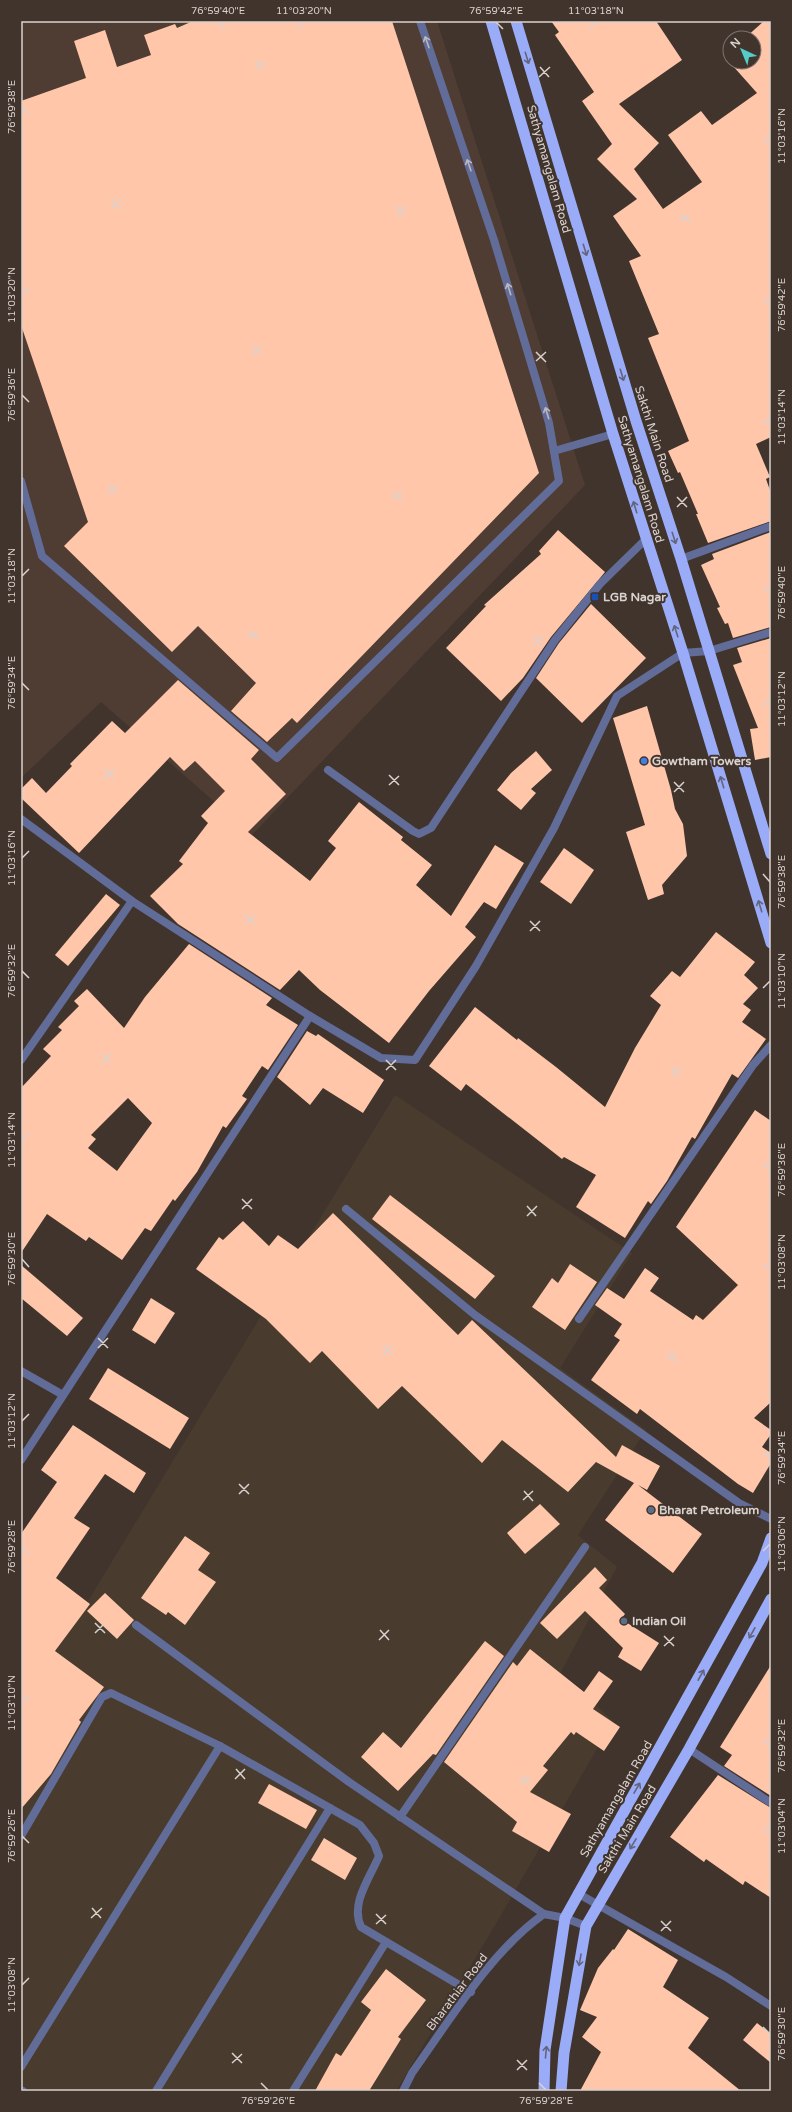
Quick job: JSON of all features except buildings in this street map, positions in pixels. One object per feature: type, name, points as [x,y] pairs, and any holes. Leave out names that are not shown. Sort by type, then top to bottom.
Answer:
[{"type":"highway","name":"Sathyamangalam Road","points":[[491,21],[613,434],[683,653],[771,943]]},
{"type":"highway","name":"Sakthi Main Road","points":[[516,21],[636,421],[681,559],[771,854]]},
{"type":"highway","name":"Sathyamangalam Road","points":[[544,2091],[545,2050],[565,1918],[577,1893],[672,1728],[762,1563],[771,1538]]},
{"type":"highway","name":"Sakthi Main Road","points":[[561,2091],[564,2053],[586,1926],[597,1904],[689,1750],[771,1599]]},
{"type":"street","points":[[21,481],[42,556],[277,758],[559,481],[550,423],[496,248],[420,21]]},
{"type":"street","points":[[554,452],[613,434]]},
{"type":"street","points":[[681,559],[771,526]]},
{"type":"street","points":[[328,770],[413,831],[419,834],[431,828],[556,640],[600,584],[646,540]]},
{"type":"street","points":[[21,819],[132,901],[310,1016],[381,1058],[415,1060],[476,966],[554,828],[617,696],[683,653],[709,651],[771,632]]},
{"type":"street","points":[[21,1060],[132,901]]},
{"type":"street","points":[[21,1460],[310,1016]]},
{"type":"street","points":[[579,1319],[753,1065],[771,1046]]},
{"type":"street","points":[[346,1210],[475,1315],[739,1503],[771,1519]]},
{"type":"street","points":[[21,1371],[62,1395]]},
{"type":"street","points":[[400,1817],[585,1547]]},
{"type":"street","points":[[136,1625],[349,1782],[544,1914],[565,1918],[586,1926]]},
{"type":"street","points":[[21,1836],[102,1697],[111,1693],[220,1746],[360,1825],[374,1843],[379,1856],[358,1902],[356,1917],[361,1927],[471,1992]]},
{"type":"street","points":[[21,2068],[220,1746]]},
{"type":"street","points":[[689,1750],[771,1804]]},
{"type":"street","points":[[156,2091],[330,1808]]},
{"type":"street","points":[[577,1893],[726,1977],[771,2006]]},
{"type":"street","name":"Bharathiar Road","points":[[402,2091],[412,2073],[488,1967],[529,1925],[544,1914]]},
{"type":"street","points":[[293,2091],[386,1942]]},
{"type":"shaded area","points":[[21,21],[437,21],[585,485],[252,835],[101,702],[21,778]]},
{"type":"shaded area","points":[[395,1095],[632,1253],[560,1368],[646,1430],[578,1535],[617,1567],[561,1672],[613,1721],[497,1922],[396,2091],[21,2091],[21,1704],[82,1611]]},
{"type":"place","name":"LGB Nagar","points":[[595,597]]},
{"type":"place","name":"Gowtham Towers","points":[[644,761]]},
{"type":"place","name":"Bharat Petroleum","points":[[651,1510]]},
{"type":"place","name":"Indian Oil","points":[[624,1621]]}]
